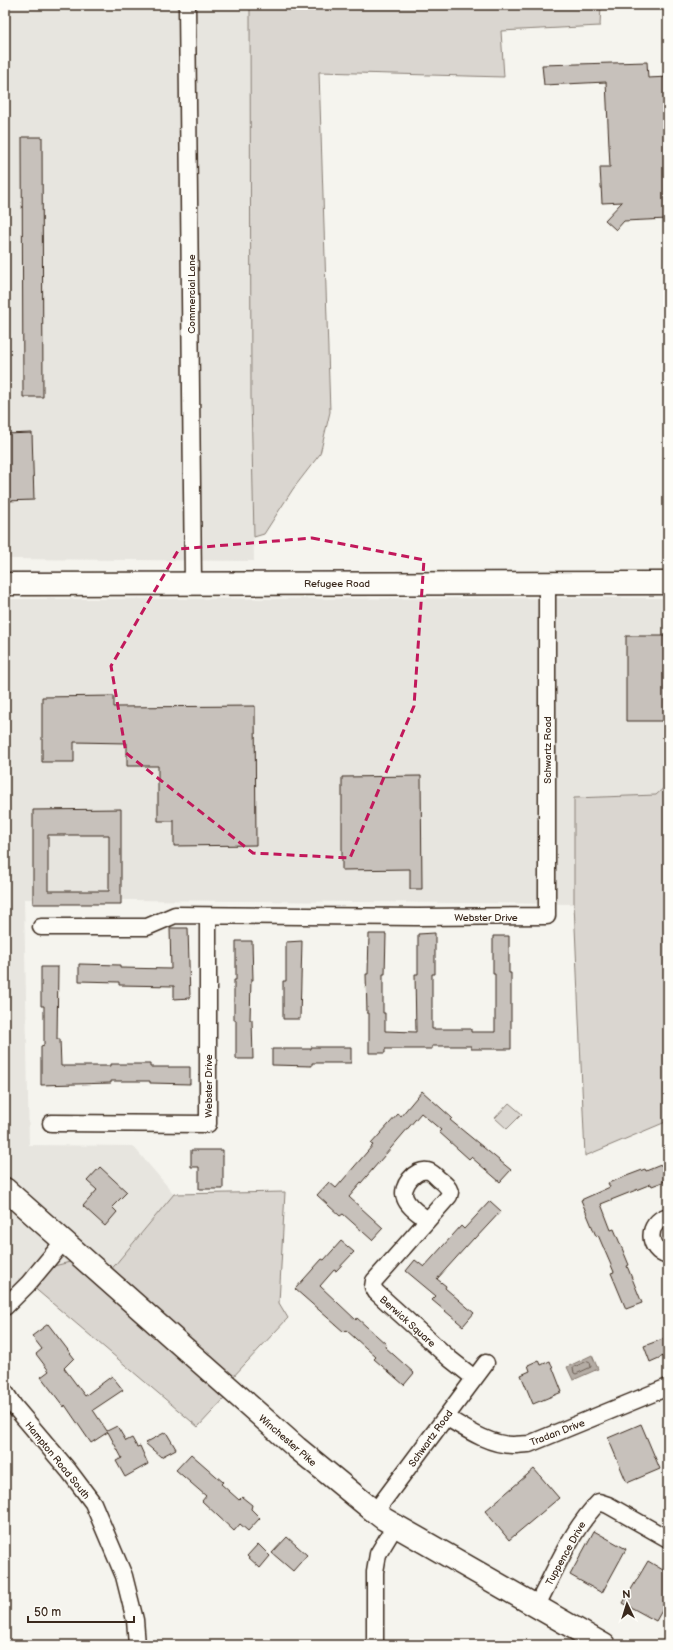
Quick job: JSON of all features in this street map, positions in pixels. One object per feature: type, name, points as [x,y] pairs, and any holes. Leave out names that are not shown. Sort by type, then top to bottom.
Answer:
[{"type":"main road","name":"Refugee Road","points":[[5,584],[668,583]]},
{"type":"main road","name":"Winchester Pike","points":[[5,1189],[297,1448],[375,1512],[396,1526],[604,1645]]},
{"type":"street","name":"Commercial Lane","points":[[187,5],[193,583]]},
{"type":"street","name":"Schwartz Road","points":[[547,584],[547,916]]},
{"type":"street","name":"Webster Drive","points":[[41,927],[147,927],[175,915],[417,917],[547,916]]},
{"type":"street","name":"Webster Drive","points":[[51,1123],[208,1124],[208,916]]},
{"type":"street","points":[[668,1216],[655,1222],[651,1229],[651,1237],[659,1252],[668,1256]]},
{"type":"street","name":"Berwick Square","points":[[426,1220],[374,1281],[374,1287],[376,1292],[382,1298],[450,1359],[474,1378]]},
{"type":"street","points":[[5,1307],[28,1284],[63,1242]]},
{"type":"street","name":"Schwartz Road","points":[[375,1512],[486,1363]]},
{"type":"street","name":"Tradan Drive","points":[[446,1417],[481,1437],[500,1443],[513,1445],[529,1444],[668,1387]]},
{"type":"street","name":"Hampton Road South","points":[[5,1392],[14,1406],[68,1470],[93,1503],[124,1576],[135,1620],[137,1645]]},
{"type":"street","name":"Tuppence Drive","points":[[536,1607],[579,1527],[589,1512],[599,1502],[608,1505],[668,1539]]},
{"type":"street","points":[[375,1645],[375,1572],[378,1554],[396,1526]]},
{"type":"highlighted area","points":[[312,538],[424,560],[414,706],[350,858],[253,853],[126,753],[111,666],[179,549]]},
{"type":"shaded area","points":[[5,5],[250,5],[251,397],[254,561],[5,559]]},
{"type":"shaded area","points":[[250,5],[601,5],[600,26],[501,31],[504,77],[319,72],[330,412],[320,454],[293,489],[264,534],[254,537],[251,397]]},
{"type":"shaded area","points":[[668,598],[668,784],[656,795],[574,798],[574,904],[24,899],[29,1145],[133,1146],[174,1194],[98,1285],[5,1286],[5,599]]},
{"type":"shaded area","points":[[668,784],[668,1121],[585,1156],[574,904],[574,798],[656,795]]},
{"type":"shaded area","points":[[509,1103],[522,1114],[507,1129],[495,1118]]},
{"type":"shaded area","points":[[285,1192],[279,1303],[288,1318],[232,1378],[110,1271],[174,1194]]},
{"type":"shaded area","points":[[70,1262],[225,1398],[198,1427],[32,1286],[54,1266]]},
{"type":"water","points":[[592,1355],[598,1369],[573,1380],[567,1367]]},
{"type":"building","points":[[647,62],[648,78],[668,77],[668,219],[624,221],[616,230],[605,220],[622,202],[602,203],[600,167],[610,167],[606,82],[544,85],[542,65]]},
{"type":"building","points":[[22,137],[42,137],[43,397],[23,397]]},
{"type":"building","points":[[32,433],[34,500],[6,501],[5,434]]},
{"type":"building","points":[[626,636],[668,636],[668,721],[626,721]]},
{"type":"building","points":[[114,696],[114,707],[255,706],[256,845],[174,846],[174,821],[158,821],[158,766],[127,766],[127,743],[74,742],[74,762],[42,762],[42,697]]},
{"type":"building","points":[[421,776],[422,889],[410,889],[410,869],[342,870],[342,777]]},
{"type":"building","points":[[121,809],[121,904],[33,904],[33,810]],"holes":[[[48,835],[109,835],[109,891],[48,891]]]},
{"type":"building","points":[[170,928],[188,928],[190,998],[174,999],[174,986],[119,985],[119,982],[79,981],[79,964],[120,965],[120,968],[171,969]]},
{"type":"building","points":[[435,933],[435,974],[432,974],[432,1029],[471,1029],[471,1032],[495,1032],[495,974],[493,974],[493,936],[509,936],[509,973],[511,973],[511,1049],[471,1049],[471,1046],[432,1046],[432,1049],[385,1049],[385,1053],[369,1053],[369,1013],[367,1013],[366,974],[368,974],[369,934],[386,934],[385,974],[383,974],[383,1013],[385,1013],[385,1031],[416,1032],[415,974],[418,974],[418,934]]},
{"type":"building","points":[[236,941],[252,941],[253,980],[251,980],[250,1020],[252,1020],[253,1059],[236,1059],[234,980],[236,980]]},
{"type":"building","points":[[302,941],[300,1019],[283,1019],[283,981],[286,981],[286,942]]},
{"type":"building","points":[[41,967],[58,967],[57,1039],[60,1039],[61,1066],[150,1064],[150,1067],[190,1067],[190,1084],[150,1083],[150,1081],[111,1081],[111,1083],[41,1085],[41,1046],[44,1045],[44,1006],[41,1006]]},
{"type":"building","points":[[311,1047],[351,1047],[351,1063],[312,1063],[312,1066],[272,1065],[272,1049],[311,1049]]},
{"type":"building","points":[[422,1091],[452,1118],[450,1120],[511,1170],[500,1182],[471,1157],[469,1159],[439,1132],[441,1130],[421,1113],[349,1197],[383,1228],[372,1240],[343,1214],[340,1216],[317,1195],[329,1182],[336,1188],[373,1145],[371,1144],[398,1114],[401,1116]]},
{"type":"building","points":[[191,1150],[223,1150],[223,1189],[199,1189],[199,1167],[191,1167]]},
{"type":"building","points":[[668,1162],[668,1180],[652,1186],[651,1184],[601,1204],[611,1230],[614,1229],[629,1265],[627,1266],[642,1303],[626,1309],[611,1273],[614,1272],[598,1235],[596,1236],[581,1200],[610,1187],[608,1183],[645,1169],[646,1171]]},
{"type":"building","points":[[100,1167],[127,1192],[112,1207],[117,1212],[105,1226],[83,1206],[97,1190],[87,1181]]},
{"type":"building","points":[[490,1201],[501,1211],[437,1279],[446,1286],[445,1288],[474,1313],[463,1326],[432,1300],[436,1296],[406,1271],[415,1260],[424,1267],[461,1226],[464,1229]]},
{"type":"building","points":[[341,1241],[354,1252],[336,1271],[334,1270],[320,1286],[356,1320],[357,1318],[386,1344],[385,1347],[414,1373],[404,1385],[374,1359],[376,1357],[346,1330],[344,1332],[295,1289],[322,1259],[324,1260]]},
{"type":"building","points":[[48,1324],[74,1358],[64,1368],[85,1396],[112,1376],[123,1390],[93,1410],[107,1431],[117,1426],[126,1441],[132,1438],[137,1447],[140,1446],[148,1464],[125,1477],[116,1461],[122,1458],[108,1432],[91,1443],[65,1405],[64,1407],[41,1377],[49,1371],[36,1354],[42,1349],[32,1336]]},
{"type":"building","points":[[668,1337],[668,1354],[650,1362],[644,1346]]},
{"type":"building","points":[[539,1360],[541,1365],[550,1361],[562,1392],[533,1404],[521,1375],[530,1371],[528,1365]]},
{"type":"building","points":[[641,1424],[660,1469],[627,1483],[608,1438]]},
{"type":"building","points":[[166,1432],[176,1449],[161,1457],[145,1443]]},
{"type":"building","points":[[191,1454],[223,1482],[221,1484],[239,1500],[242,1497],[252,1505],[251,1509],[260,1518],[248,1531],[240,1524],[234,1531],[202,1501],[206,1496],[176,1470]]},
{"type":"building","points":[[534,1469],[559,1498],[509,1540],[485,1511]]},
{"type":"building","points":[[594,1531],[626,1549],[602,1593],[570,1575]]},
{"type":"building","points":[[287,1537],[307,1555],[293,1571],[272,1553]]},
{"type":"building","points":[[258,1544],[270,1556],[260,1568],[247,1556]]},
{"type":"building","points":[[648,1561],[668,1573],[668,1600],[656,1621],[623,1603]]}]
